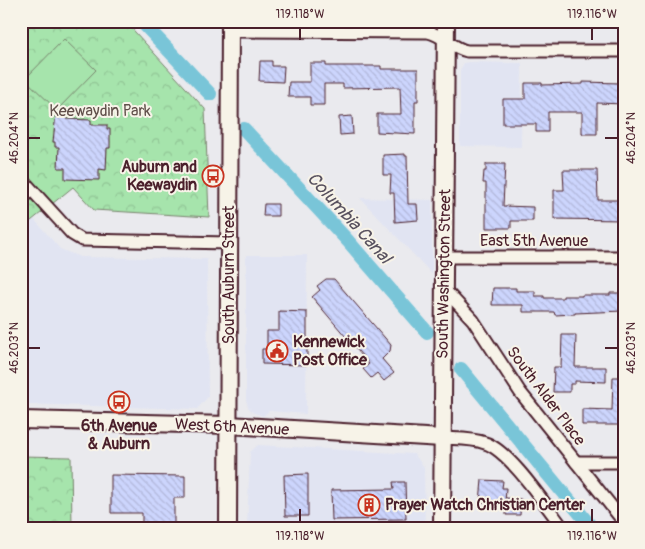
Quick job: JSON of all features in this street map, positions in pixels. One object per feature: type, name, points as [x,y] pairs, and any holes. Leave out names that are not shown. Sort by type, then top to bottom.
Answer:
[{"type":"street","name":"South Washington Street","points":[[442,528],[446,21]]},
{"type":"street","points":[[230,26],[428,32],[467,51],[624,51]]},
{"type":"street","name":"South Auburn Street","points":[[228,528],[230,26]]},
{"type":"street","points":[[21,178],[72,234],[82,240],[229,243]]},
{"type":"street","name":"East 5th Avenue","points":[[444,257],[624,257]]},
{"type":"street","name":"South Alder Place","points":[[444,289],[473,320],[508,376],[624,522]]},
{"type":"street","name":"West 6th Avenue","points":[[21,420],[229,425],[442,438]]},
{"type":"street","points":[[442,438],[479,441],[494,447],[512,462],[563,528]]},
{"type":"street","points":[[576,462],[624,462]]},
{"type":"shaded area","points":[[464,63],[522,63],[521,147],[460,146],[460,70]]},
{"type":"shaded area","points":[[360,198],[432,200],[432,274]]},
{"type":"shaded area","points":[[34,219],[60,249],[80,257],[207,259],[208,397],[197,409],[21,404],[21,229]]},
{"type":"shaded area","points":[[246,255],[307,255],[306,414],[269,411],[263,416],[252,412],[248,407],[246,400]]},
{"type":"shaded area","points":[[258,445],[414,454],[424,467],[425,528],[247,528],[250,452]]},
{"type":"green space","name":"Keewaydin Park","points":[[21,21],[125,21],[205,109],[209,217],[94,210],[73,187],[21,229]]},
{"type":"green space","points":[[64,39],[96,70],[57,110],[25,79]]},
{"type":"green space","points":[[21,456],[71,457],[72,528],[21,528]]},
{"type":"building","points":[[260,61],[272,61],[272,66],[284,66],[283,82],[259,81]]},
{"type":"building","points":[[310,63],[326,63],[326,66],[381,66],[381,69],[418,69],[418,101],[415,101],[415,134],[377,132],[377,114],[401,114],[400,87],[343,88],[343,84],[324,84],[324,105],[310,105],[310,97],[288,97],[289,82],[310,82]]},
{"type":"building","points":[[583,82],[620,83],[620,85],[624,85],[624,104],[597,103],[597,134],[582,134],[582,112],[548,112],[548,132],[536,132],[536,124],[503,124],[503,99],[525,99],[525,83],[542,83],[542,85],[583,84]]},
{"type":"building","points":[[56,113],[67,113],[67,119],[91,120],[91,125],[107,125],[107,129],[110,129],[110,148],[107,148],[106,170],[99,169],[99,180],[65,179],[65,168],[58,168],[59,147],[55,147],[55,142],[53,142]]},
{"type":"building","points":[[352,116],[353,134],[340,135],[339,117]]},
{"type":"building","points":[[405,154],[407,156],[408,204],[417,204],[418,220],[395,222],[394,193],[390,193],[391,175],[383,175],[383,155]]},
{"type":"building","points":[[486,164],[505,164],[503,206],[533,207],[533,221],[511,221],[511,228],[486,228],[486,183],[483,183]]},
{"type":"building","points":[[563,170],[597,170],[598,200],[624,200],[624,220],[554,219],[554,190],[564,190]]},
{"type":"building","points":[[264,204],[278,204],[278,216],[263,216]]},
{"type":"building","points":[[326,279],[334,279],[391,345],[390,351],[382,359],[394,373],[384,381],[377,373],[371,378],[363,369],[369,364],[312,297],[320,290],[317,286]]},
{"type":"building","points":[[493,288],[516,288],[516,291],[535,291],[535,296],[544,296],[544,298],[624,293],[624,309],[622,311],[555,315],[554,312],[523,312],[523,305],[492,305]]},
{"type":"building","points":[[279,311],[307,312],[307,365],[262,364],[262,349],[267,349],[267,331],[279,331]]},
{"type":"building","points":[[562,335],[576,335],[575,367],[606,367],[606,382],[575,381],[575,384],[570,384],[570,392],[553,392],[554,367],[561,367]]},
{"type":"building","points":[[613,377],[624,377],[624,425],[582,425],[582,409],[612,410]]},
{"type":"building","points":[[308,474],[308,516],[285,516],[284,475]]},
{"type":"building","points":[[111,475],[185,476],[185,498],[174,498],[174,528],[142,528],[142,513],[111,513]]},
{"type":"building","points":[[482,480],[503,481],[502,488],[506,488],[505,503],[480,502]]},
{"type":"building","name":"Prayer Watch Christian Center","points":[[393,482],[405,482],[406,519],[332,520],[331,490],[394,489]]},
{"type":"building","points":[[506,498],[521,499],[520,515],[506,515]]},
{"type":"waterway","name":"Columbia Canal","points":[[141,21],[210,94]]},
{"type":"waterway","name":"Columbia Canal","points":[[244,129],[348,241],[427,332]]},
{"type":"waterway","name":"Columbia Canal","points":[[461,369],[592,528]]},
{"type":"place","name":"Auburn and Keewaydin","points":[[213,176]]},
{"type":"place","name":"Kennewick Post Office","points":[[277,351]]},
{"type":"place","name":"6th Avenue & Auburn","points":[[119,402]]},
{"type":"place","name":"Prayer Watch Christian Center","points":[[369,505]]}]
